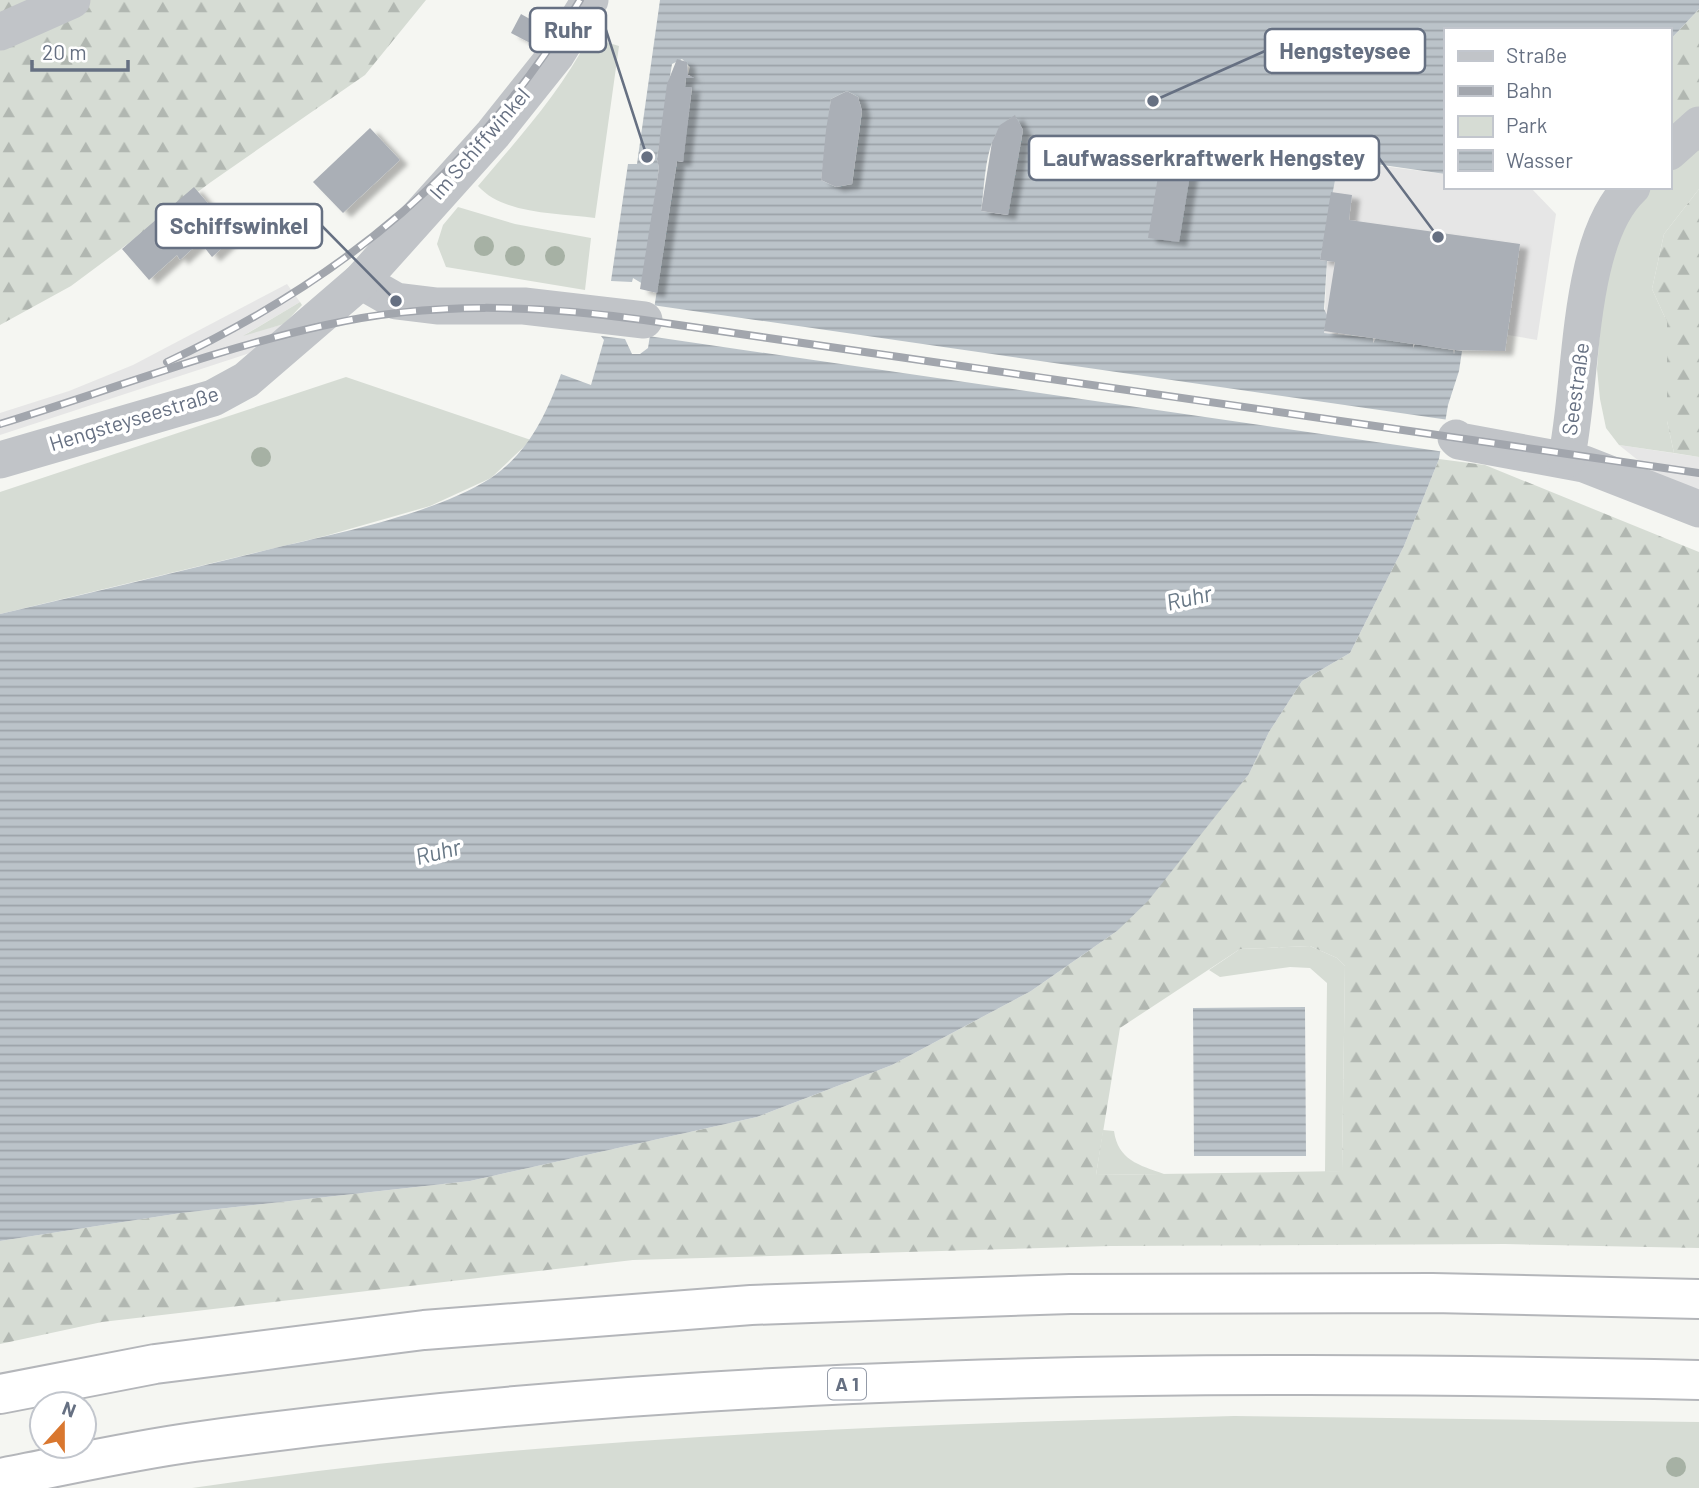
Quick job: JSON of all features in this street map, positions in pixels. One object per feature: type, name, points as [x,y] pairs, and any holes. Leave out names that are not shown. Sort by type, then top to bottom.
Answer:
[{"type":"highway","points":[[0,1394],[155,1364],[424,1330],[751,1305],[1098,1294],[1432,1293],[1699,1299]]},
{"type":"highway","name":"A 1","points":[[0,1478],[190,1443],[300,1429],[478,1408],[769,1386],[1068,1377],[1428,1373],[1699,1380]]},
{"type":"street","points":[[0,32],[72,0]]},
{"type":"street","name":"Im Schiffwinkel","points":[[361,281],[493,134],[556,55],[590,0]]},
{"type":"street","points":[[1671,150],[1699,125]]},
{"type":"street","name":"Seestraße","points":[[1630,189],[1611,211],[1590,283],[1566,460],[1628,480],[1699,509]]},
{"type":"street","points":[[361,281],[396,301],[437,306],[524,306],[644,320]]},
{"type":"street","name":"Hengsteyseestraße","points":[[0,460],[213,398],[246,380],[361,281]]},
{"type":"street","points":[[1456,438],[1459,441],[1566,460]]},
{"type":"shaded area","points":[[1340,154],[1356,156],[1355,160],[1382,166],[1444,174],[1444,189],[1532,189],[1556,214],[1537,340],[1508,335],[1505,351],[1455,350],[1454,354],[1452,350],[1415,344],[1413,348],[1413,344],[1376,338],[1373,343],[1373,338],[1324,333],[1327,262],[1320,260]]},
{"type":"shaded area","points":[[287,284],[300,302],[246,334],[284,324],[256,351],[0,435],[0,413],[69,391],[133,365]]},
{"type":"shaded area","points":[[1619,445],[1699,457],[1699,489],[1669,485]]},
{"type":"green space","points":[[0,0],[426,0],[365,75],[211,182],[71,286],[0,325]]},
{"type":"green space","points":[[1699,9],[1699,151],[1686,137],[1671,127],[1671,39]]},
{"type":"green space","points":[[589,37],[619,46],[595,218],[532,211],[502,203],[478,186],[552,96]]},
{"type":"green space","points":[[1695,146],[1699,151],[1699,189],[1664,234],[1652,289],[1667,322],[1667,421],[1674,453],[1619,445],[1606,428],[1597,369],[1610,257],[1618,226],[1647,189],[1671,189],[1671,165]]},
{"type":"green space","points":[[1699,189],[1699,457],[1674,453],[1667,421],[1667,322],[1652,289],[1664,234]]},
{"type":"green space","points":[[458,207],[515,224],[591,238],[585,290],[446,267],[437,244],[443,225]]},
{"type":"green space","points":[[300,302],[302,305],[284,324],[243,336]]},
{"type":"green space","points":[[346,377],[531,440],[491,478],[430,506],[325,536],[0,614],[0,492]]},
{"type":"green space","points":[[1439,459],[1485,465],[1699,552],[1699,1248],[1505,1244],[1110,1246],[633,1260],[102,1322],[0,1344],[0,1241],[181,1213],[470,1181],[757,1117],[892,1065],[1031,991],[1117,931],[1249,774],[1269,732],[1302,681],[1350,653],[1404,546]],"holes":[[[1310,946],[1337,958],[1345,966],[1342,1171],[1096,1175],[1120,1028],[1240,949]]]},
{"type":"green space","points":[[1310,946],[1337,958],[1345,966],[1342,1171],[1325,1172],[1327,983],[1310,968],[1290,967],[1220,977],[1209,970],[1240,949]]},
{"type":"green space","points":[[1103,1130],[1114,1131],[1120,1149],[1131,1160],[1164,1174],[1096,1175]]},
{"type":"green space","points":[[1234,1416],[1699,1422],[1699,1488],[192,1488],[451,1456],[712,1436]]},
{"type":"water","points":[[660,0],[1699,0],[1699,9],[1671,39],[1671,28],[1444,28],[1444,174],[1355,161],[1356,156],[1340,154],[1320,260],[1327,261],[1324,309],[1327,315],[1324,333],[1373,338],[1373,343],[1376,338],[1413,344],[1413,348],[1415,344],[1453,350],[1454,354],[1455,350],[1462,351],[1459,371],[1448,405],[1439,459],[1404,546],[1350,653],[1302,681],[1269,732],[1249,774],[1148,901],[1117,931],[1031,991],[892,1065],[757,1117],[470,1181],[181,1213],[0,1241],[0,614],[388,520],[444,501],[491,478],[515,457],[534,432],[561,374],[591,385],[604,340],[601,336],[625,339],[632,354],[640,354],[648,348],[677,161],[682,162],[692,88],[685,87],[686,78],[691,76],[688,75],[690,67],[682,59],[672,64],[657,158],[659,168],[643,284],[633,278],[632,282],[611,281],[628,164],[637,164]],"holes":[[[847,91],[858,97],[862,111],[852,184],[836,187],[821,180],[831,99]],[[1015,116],[1023,130],[1007,215],[981,211],[991,144],[1005,123]],[[1182,141],[1188,149],[1164,160],[1166,148]]]},
{"type":"water","points":[[1305,1007],[1306,1156],[1194,1156],[1193,1008]]},
{"type":"pier","points":[[652,305],[1449,420],[1445,452],[648,336]]},
{"type":"building","points":[[521,14],[544,27],[534,45],[511,33]]},
{"type":"building","points":[[677,59],[687,62],[688,75],[694,78],[686,78],[685,87],[692,87],[683,162],[677,161],[657,293],[640,289],[659,168],[657,159],[667,84]]},
{"type":"building","points":[[847,91],[858,97],[862,111],[852,184],[836,187],[821,180],[826,130],[831,99]]},
{"type":"building","points":[[1015,115],[1023,130],[1008,215],[981,211],[992,142],[1000,125]]},
{"type":"building","points":[[370,128],[400,160],[343,213],[313,182]]},
{"type":"building","points":[[1182,141],[1188,149],[1194,150],[1179,242],[1148,238],[1159,170],[1166,148]]},
{"type":"building","points":[[194,187],[236,236],[212,257],[200,242],[180,260],[177,255],[149,280],[122,249]]},
{"type":"building","points":[[1331,192],[1352,195],[1349,220],[1520,244],[1505,351],[1455,350],[1324,331],[1335,262],[1320,260]]},
{"type":"railway","points":[[167,362],[231,330],[291,294],[402,213],[452,166],[498,115],[541,60],[580,0]]},
{"type":"railway","points":[[0,424],[203,358],[326,325],[405,312],[524,309],[644,320],[1699,473]]},
{"type":"place","name":"Hengsteysee","points":[[1153,101]]},
{"type":"place","name":"Ruhr","points":[[647,157]]},
{"type":"place","name":"Laufwasserkraftwerk Hengstey","points":[[1438,237]]},
{"type":"place","name":"Schiffswinkel","points":[[396,301]]}]
